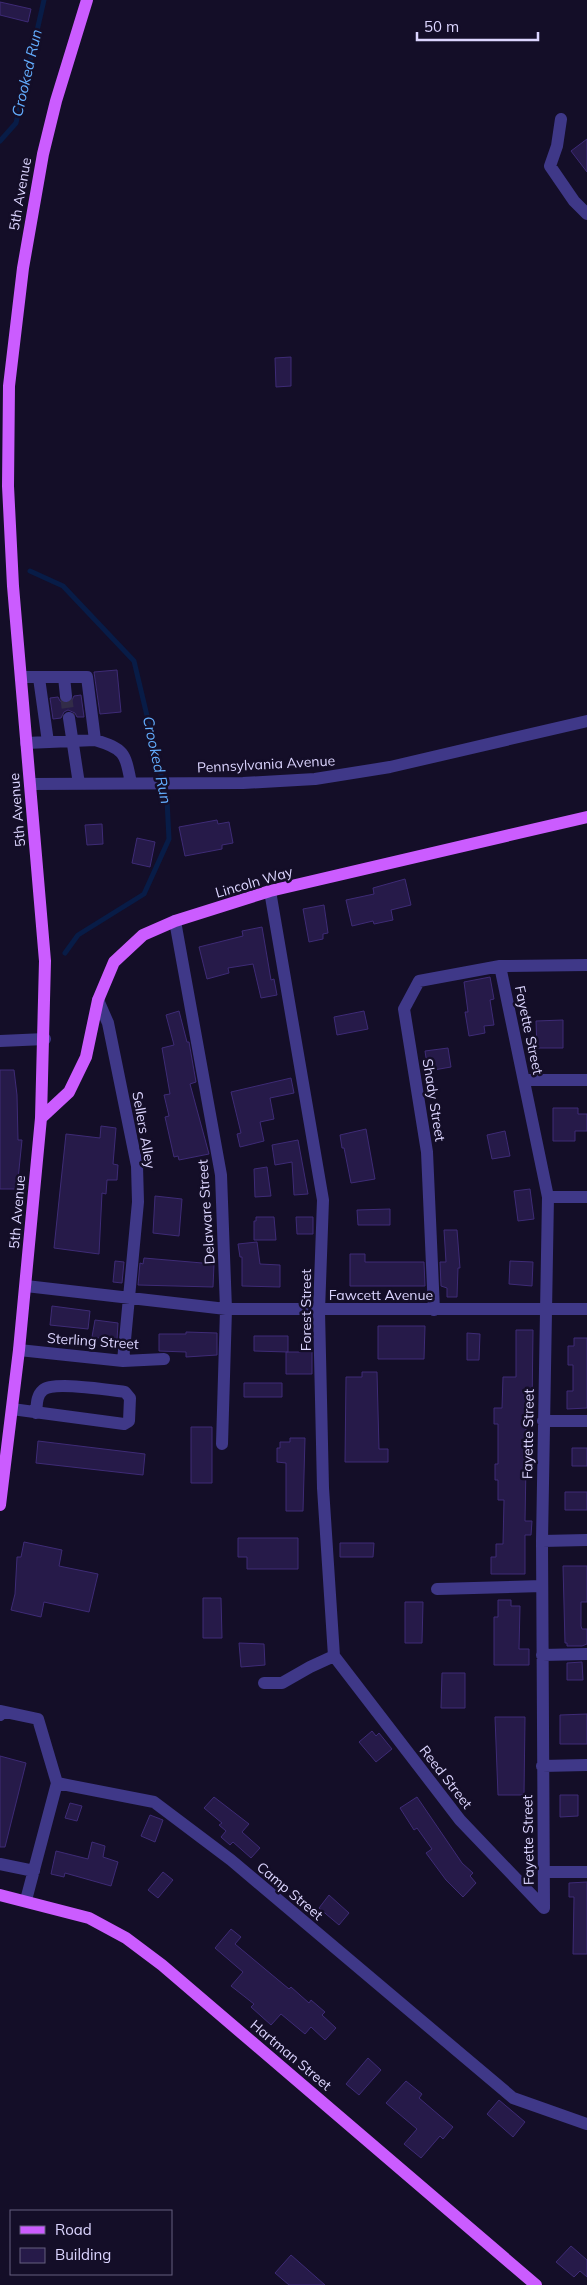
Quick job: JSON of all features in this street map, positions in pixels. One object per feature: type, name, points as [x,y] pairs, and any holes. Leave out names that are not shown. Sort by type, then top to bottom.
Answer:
[{"type":"main road","name":"5th Avenue","points":[[0,1505],[26,1286],[41,1118],[46,961],[12,586],[5,384],[43,154],[56,101],[87,0]]},
{"type":"main road","name":"Lincoln Way","points":[[41,1118],[70,1092],[86,1057],[98,1000],[114,962],[143,935],[175,922],[270,891],[587,817]]},
{"type":"main road","name":"Hartman Street","points":[[0,1895],[26,1900],[89,1918],[126,1938],[162,1966],[536,2285]]},
{"type":"main road","points":[[0,1904],[26,1900]]},
{"type":"street","points":[[561,119],[557,146],[550,166],[574,201],[587,214]]},
{"type":"street","points":[[21,677],[87,677],[95,740]]},
{"type":"street","points":[[64,677],[66,696]]},
{"type":"street","points":[[39,678],[48,742]]},
{"type":"street","points":[[69,718],[78,784]]},
{"type":"street","name":"Pennsylvania Avenue","points":[[30,784],[173,783],[315,779],[390,767],[587,721]]},
{"type":"street","points":[[26,743],[95,740],[116,746],[127,761],[131,783]]},
{"type":"street","name":"Forest Street","points":[[270,891],[323,1200],[319,1311],[323,1488],[334,1656]]},
{"type":"street","name":"Delaware Street","points":[[175,922],[221,1174],[226,1309],[222,1444]]},
{"type":"street","points":[[500,966],[587,965]]},
{"type":"street","name":"Fayette Street","points":[[500,966],[548,1198],[542,1541],[544,1908]]},
{"type":"street","name":"Shady Street","points":[[434,1310],[427,1152],[404,1010],[419,981],[500,966]]},
{"type":"street","name":"Sellers Alley","points":[[98,1000],[108,1023],[137,1166],[138,1202],[124,1361]]},
{"type":"street","points":[[0,1041],[45,1039]]},
{"type":"street","points":[[524,1080],[587,1080]]},
{"type":"street","points":[[548,1198],[587,1196]]},
{"type":"street","name":"Fawcett Avenue","points":[[26,1286],[226,1309],[319,1311],[587,1309]]},
{"type":"street","name":"Sterling Street","points":[[19,1350],[124,1361],[164,1359]]},
{"type":"street","points":[[12,1409],[124,1424],[130,1421],[130,1398],[126,1392],[56,1386],[44,1389],[37,1397],[36,1412]]},
{"type":"street","points":[[544,1421],[587,1421]]},
{"type":"street","points":[[542,1541],[587,1540]]},
{"type":"street","points":[[437,1589],[542,1586]]},
{"type":"street","points":[[542,1655],[587,1654]]},
{"type":"street","points":[[264,1683],[282,1683],[334,1656]]},
{"type":"street","name":"Reed Street","points":[[334,1656],[460,1820],[544,1908]]},
{"type":"street","points":[[0,1715],[1,1711],[38,1719],[57,1783],[26,1900]]},
{"type":"street","points":[[542,1766],[587,1765]]},
{"type":"street","name":"Camp Street","points":[[57,1783],[154,1802],[231,1860],[513,2098],[587,2124]]},
{"type":"street","points":[[0,1864],[34,1871]]},
{"type":"street","points":[[544,1872],[587,1872]]},
{"type":"building","points":[[0,2],[31,9],[28,22],[0,15]]},
{"type":"building","points":[[587,139],[587,172],[571,151]]},
{"type":"building","points":[[291,357],[291,386],[276,387],[275,358]]},
{"type":"building","points":[[117,670],[121,712],[100,714],[94,672]]},
{"type":"building","points":[[81,695],[84,717],[77,717],[75,713],[68,710],[64,712],[61,718],[53,719],[50,698],[58,697],[60,701],[66,704],[71,702],[74,696]]},
{"type":"building","points":[[217,820],[218,824],[229,822],[233,843],[222,845],[222,849],[185,856],[179,827]]},
{"type":"building","points":[[102,824],[103,844],[87,845],[85,825]]},
{"type":"building","points":[[137,838],[155,842],[150,867],[132,863]]},
{"type":"building","points":[[405,879],[411,905],[391,910],[393,920],[374,924],[373,921],[352,926],[346,900],[374,894],[373,888]]},
{"type":"building","points":[[324,905],[328,933],[323,934],[323,939],[309,942],[303,909]]},
{"type":"building","points":[[262,927],[271,980],[274,979],[277,995],[261,998],[253,964],[228,968],[229,973],[207,979],[199,947],[243,936],[242,931]]},
{"type":"building","points":[[490,977],[494,999],[490,1000],[494,1025],[484,1026],[485,1033],[469,1036],[465,1012],[468,1012],[464,982]]},
{"type":"building","points":[[179,1011],[187,1042],[189,1042],[196,1082],[190,1084],[209,1154],[179,1160],[178,1156],[174,1157],[165,1117],[169,1116],[164,1095],[170,1094],[162,1048],[174,1045],[166,1015]]},
{"type":"building","points":[[364,1011],[368,1029],[337,1035],[334,1017]]},
{"type":"building","points":[[563,1020],[563,1048],[537,1048],[536,1021]]},
{"type":"building","points":[[448,1048],[451,1067],[428,1071],[425,1051]]},
{"type":"building","points":[[0,1070],[14,1070],[17,1095],[18,1140],[22,1140],[17,1189],[0,1189]]},
{"type":"building","points":[[291,1078],[294,1093],[270,1098],[274,1119],[260,1122],[264,1141],[240,1147],[237,1134],[241,1133],[231,1092]]},
{"type":"building","points":[[553,1108],[578,1108],[578,1114],[587,1114],[587,1131],[575,1131],[575,1141],[553,1141]]},
{"type":"building","points":[[101,1126],[116,1128],[113,1164],[118,1165],[117,1180],[107,1180],[106,1194],[102,1193],[99,1254],[54,1248],[66,1134],[100,1138]]},
{"type":"building","points":[[366,1129],[375,1179],[351,1183],[340,1135]]},
{"type":"building","points":[[505,1131],[510,1156],[492,1159],[487,1135]]},
{"type":"building","points":[[298,1140],[308,1194],[294,1195],[292,1162],[275,1165],[272,1145]]},
{"type":"building","points":[[267,1167],[271,1196],[255,1197],[254,1169]]},
{"type":"building","points":[[530,1189],[534,1219],[518,1221],[514,1191]]},
{"type":"building","points":[[155,1196],[182,1199],[179,1236],[153,1233]]},
{"type":"building","points":[[390,1209],[390,1225],[358,1225],[357,1210]]},
{"type":"building","points":[[256,1217],[274,1217],[276,1240],[254,1240],[254,1221],[256,1221]]},
{"type":"building","points":[[296,1217],[313,1217],[313,1234],[297,1234]]},
{"type":"building","points":[[444,1230],[457,1230],[460,1268],[458,1268],[457,1297],[447,1297],[447,1288],[441,1286],[440,1262],[446,1262]]},
{"type":"building","points":[[257,1242],[260,1264],[280,1265],[280,1287],[242,1286],[242,1257],[240,1257],[238,1244]]},
{"type":"building","points":[[350,1254],[365,1254],[365,1262],[424,1262],[425,1286],[350,1286]]},
{"type":"building","points":[[144,1258],[214,1264],[213,1287],[138,1285],[140,1263],[143,1264]]},
{"type":"building","points":[[115,1261],[124,1262],[122,1283],[113,1282]]},
{"type":"building","points":[[510,1261],[533,1262],[532,1286],[509,1284]]},
{"type":"building","points":[[52,1306],[90,1311],[88,1329],[50,1325]]},
{"type":"building","points":[[95,1320],[118,1323],[117,1340],[92,1337]]},
{"type":"building","points":[[378,1326],[425,1326],[424,1359],[378,1359]]},
{"type":"building","points":[[516,1330],[533,1330],[532,1409],[529,1409],[529,1424],[526,1424],[525,1521],[532,1521],[531,1535],[525,1535],[525,1574],[491,1574],[491,1557],[496,1557],[496,1544],[503,1544],[504,1500],[498,1500],[498,1480],[495,1480],[495,1464],[498,1464],[498,1424],[494,1424],[494,1408],[502,1408],[503,1377],[516,1377]]},
{"type":"building","points":[[186,1332],[217,1333],[217,1355],[186,1357],[186,1352],[159,1351],[159,1334],[186,1334]]},
{"type":"building","points":[[467,1333],[480,1334],[479,1360],[467,1360]]},
{"type":"building","points":[[254,1336],[288,1336],[288,1352],[254,1351]]},
{"type":"building","points":[[574,1338],[587,1338],[587,1408],[567,1409],[567,1391],[573,1391],[573,1365],[568,1365],[568,1346],[574,1346]]},
{"type":"building","points":[[286,1352],[312,1352],[312,1374],[286,1374]]},
{"type":"building","points":[[362,1372],[377,1372],[379,1449],[388,1449],[388,1462],[345,1462],[346,1377],[362,1377]]},
{"type":"building","points":[[244,1383],[282,1383],[282,1397],[244,1397]]},
{"type":"building","points":[[191,1427],[212,1427],[212,1483],[191,1483]]},
{"type":"building","points":[[290,1438],[305,1438],[303,1511],[286,1511],[286,1463],[277,1462],[277,1448],[280,1448],[280,1442],[290,1442]]},
{"type":"building","points":[[38,1441],[145,1454],[143,1475],[36,1463]]},
{"type":"building","points":[[572,1448],[587,1448],[587,1466],[572,1466]]},
{"type":"building","points":[[565,1492],[587,1492],[587,1510],[565,1510]]},
{"type":"building","points":[[238,1538],[298,1538],[298,1569],[247,1569],[247,1557],[238,1557]]},
{"type":"building","points":[[24,1542],[62,1550],[59,1566],[98,1574],[89,1612],[44,1602],[41,1617],[11,1610],[15,1594],[17,1557],[21,1557]]},
{"type":"building","points":[[340,1543],[374,1543],[373,1557],[340,1557]]},
{"type":"building","points":[[563,1566],[587,1566],[587,1602],[581,1602],[581,1626],[582,1629],[587,1629],[587,1644],[582,1646],[567,1646],[567,1643],[565,1643]]},
{"type":"building","points":[[203,1598],[221,1598],[222,1638],[203,1638]]},
{"type":"building","points":[[498,1600],[511,1600],[511,1606],[520,1606],[519,1649],[529,1649],[529,1665],[494,1665],[494,1617],[498,1617]]},
{"type":"building","points":[[405,1602],[423,1602],[422,1643],[405,1643]]},
{"type":"building","points":[[239,1643],[264,1644],[265,1665],[241,1667]]},
{"type":"building","points":[[582,1662],[583,1680],[567,1680],[567,1663]]},
{"type":"building","points":[[442,1673],[465,1673],[465,1708],[441,1708]]},
{"type":"building","points":[[587,1714],[587,1744],[560,1744],[560,1715]]},
{"type":"building","points":[[495,1717],[525,1717],[524,1795],[498,1795]]},
{"type":"building","points":[[372,1731],[376,1736],[379,1733],[392,1749],[376,1762],[359,1742]]},
{"type":"building","points":[[0,1756],[26,1763],[5,1847],[0,1847]]},
{"type":"building","points":[[560,1795],[578,1795],[578,1816],[560,1817]]},
{"type":"building","points":[[214,1797],[249,1824],[242,1832],[260,1848],[251,1858],[233,1842],[230,1845],[221,1837],[226,1831],[219,1825],[222,1823],[204,1808]]},
{"type":"building","points":[[417,1797],[462,1863],[473,1873],[470,1876],[476,1883],[463,1897],[446,1880],[426,1853],[432,1849],[417,1828],[414,1830],[400,1808]]},
{"type":"building","points":[[70,1803],[82,1806],[77,1821],[65,1818]]},
{"type":"building","points":[[150,1815],[163,1820],[155,1842],[141,1836]]},
{"type":"building","points":[[92,1842],[105,1846],[103,1857],[118,1862],[111,1886],[65,1873],[64,1877],[51,1874],[56,1851],[88,1859]]},
{"type":"building","points":[[163,1872],[173,1880],[158,1898],[148,1890]]},
{"type":"building","points":[[587,1882],[587,1954],[573,1954],[574,1897],[569,1897],[569,1883]]},
{"type":"building","points":[[329,1895],[349,1913],[339,1925],[319,1908]]},
{"type":"building","points":[[231,1929],[241,1937],[235,1944],[289,1989],[291,1987],[309,2003],[311,2000],[325,2012],[322,2015],[336,2028],[325,2040],[311,2027],[305,2034],[281,2014],[271,2025],[251,2007],[254,2004],[231,1986],[243,1972],[215,1948]]},
{"type":"building","points":[[368,2058],[381,2070],[359,2095],[346,2084]]},
{"type":"building","points":[[406,2081],[422,2094],[419,2098],[453,2127],[443,2139],[440,2136],[421,2158],[404,2144],[417,2129],[386,2103]]},
{"type":"building","points":[[499,2100],[525,2122],[513,2137],[487,2114]]},
{"type":"building","points":[[571,2246],[587,2260],[587,2277],[580,2271],[574,2277],[556,2262]]},
{"type":"building","points":[[291,2255],[325,2285],[289,2285],[275,2273]]},
{"type":"waterway","name":"Crooked Run","points":[[0,141],[16,123],[44,0]]},
{"type":"waterway","name":"Crooked Run","points":[[30,571],[63,586],[134,661],[167,800],[169,839],[144,894],[78,935],[65,953]]},
{"type":"tunnel","points":[[66,696],[69,718]]}]
